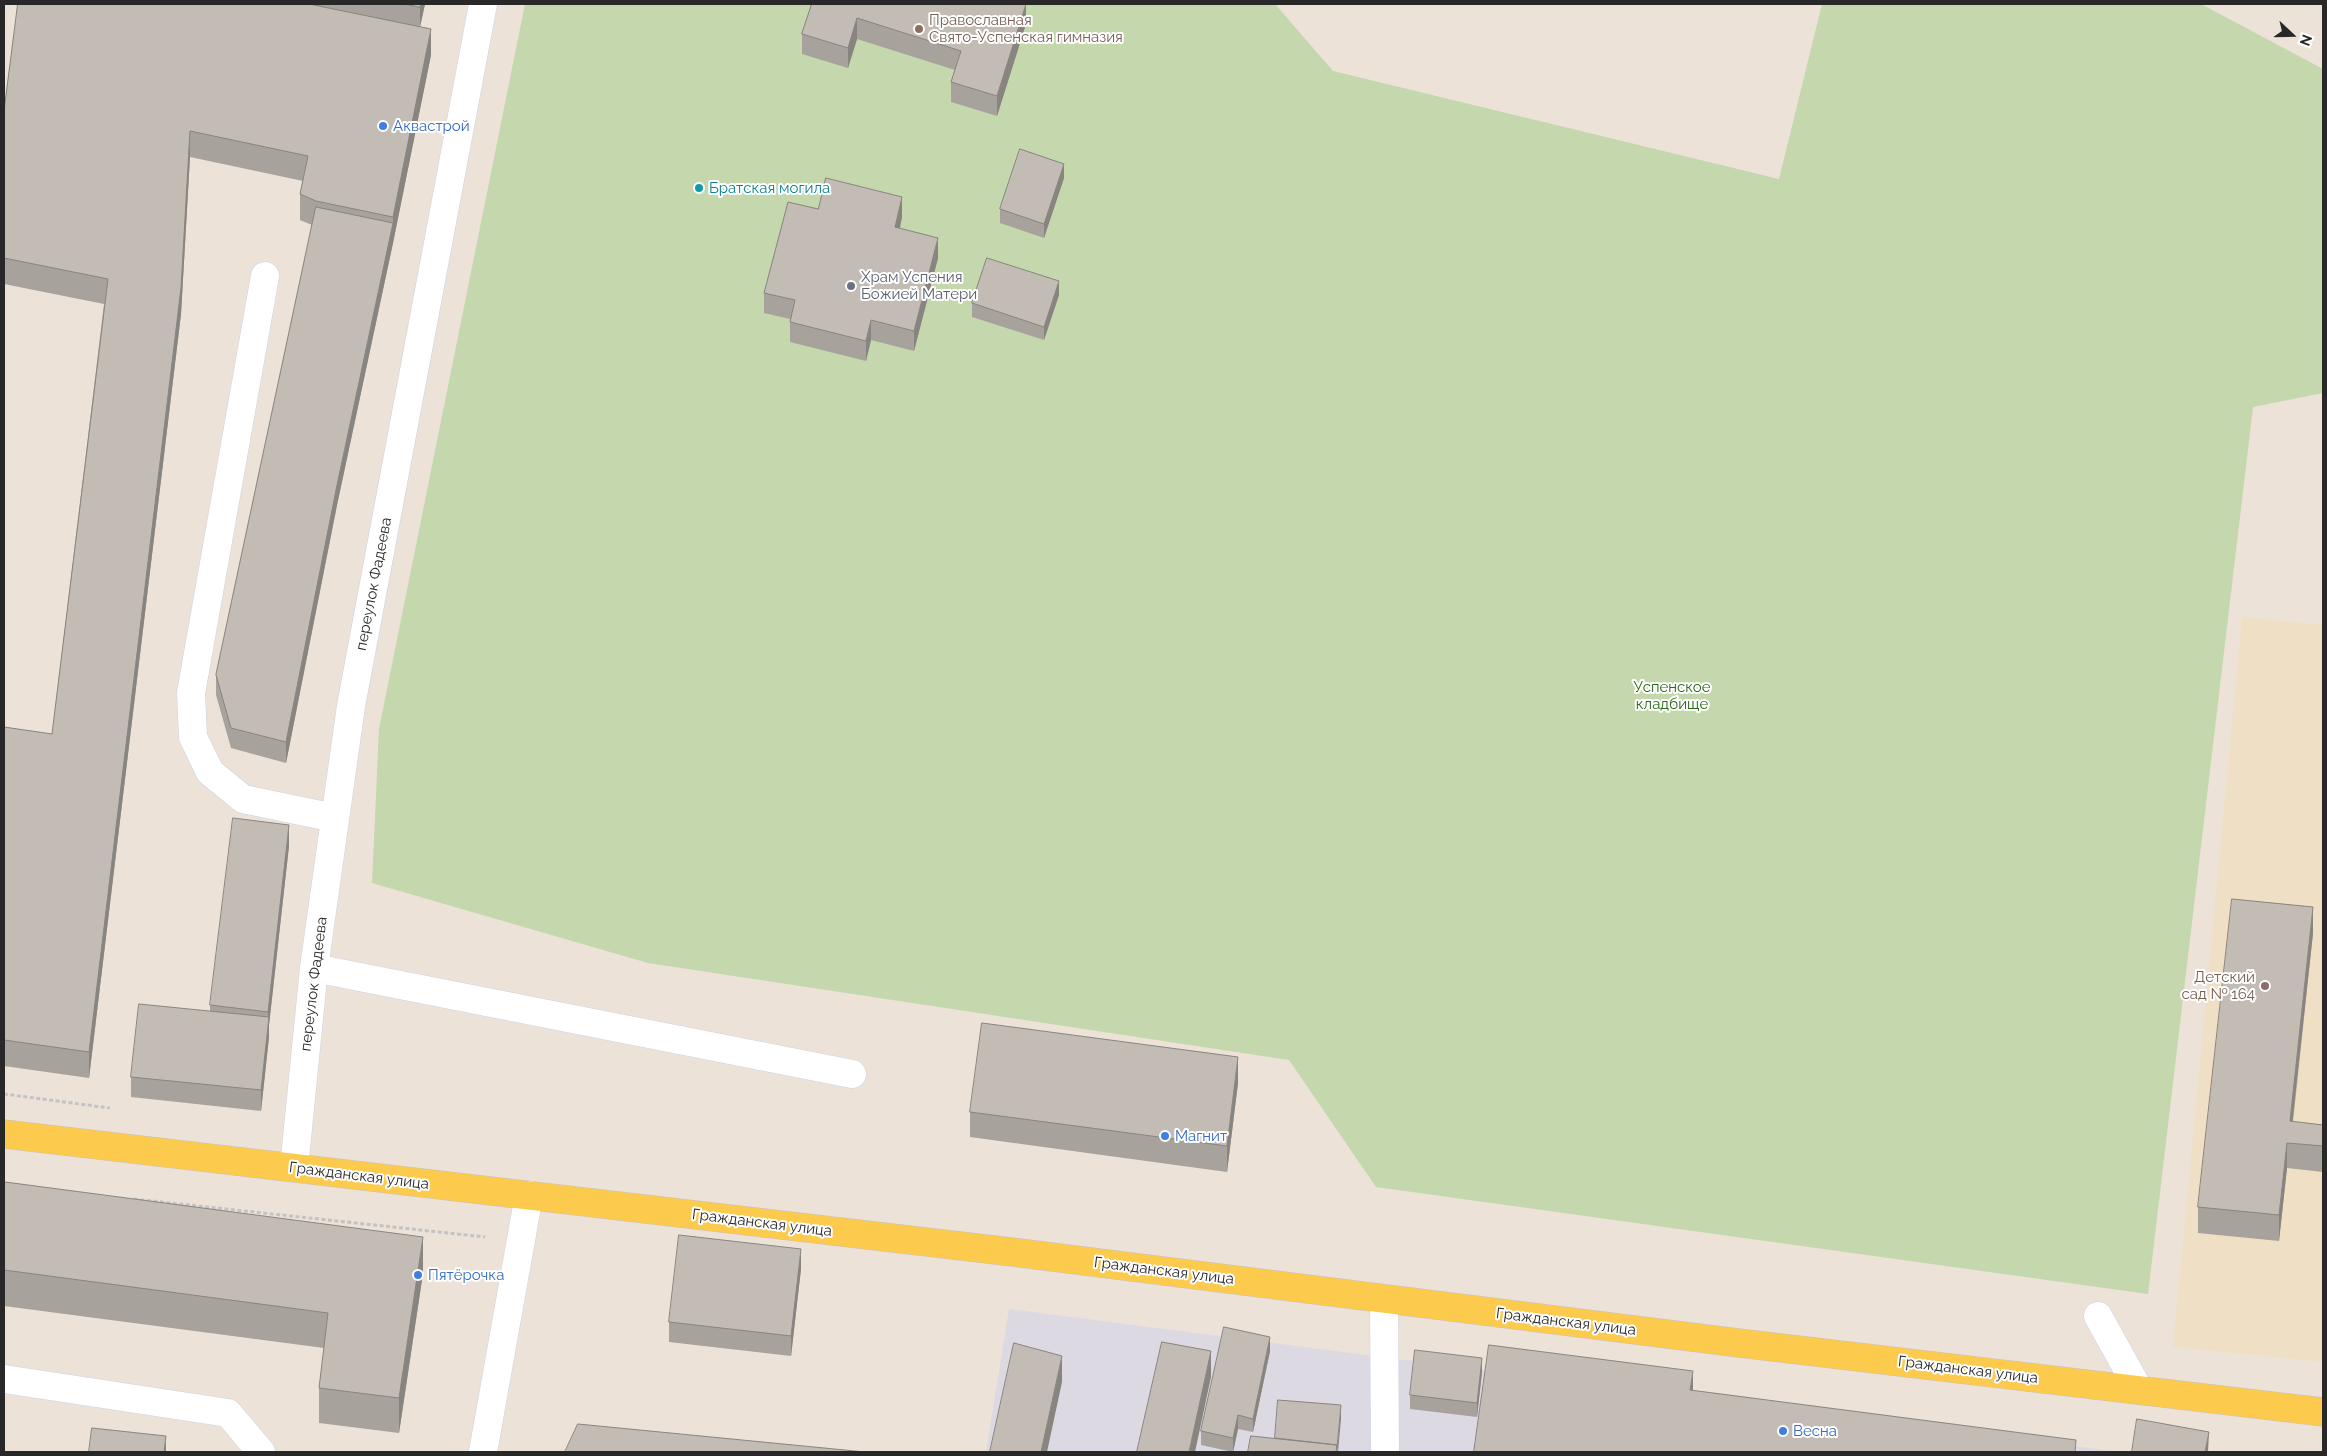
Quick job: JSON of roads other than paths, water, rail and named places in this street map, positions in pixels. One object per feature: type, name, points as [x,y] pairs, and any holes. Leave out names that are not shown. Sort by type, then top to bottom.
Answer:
[{"type":"main road","name":"Гражданская улица","points":[[4,1134],[528,1195],[2323,1412]]},
{"type":"street","name":"переулок Фадеева","points":[[294,1168],[314,968],[352,706],[483,4]]},
{"type":"street","points":[[265,276],[191,693],[193,737],[210,772],[243,799],[335,818]]},
{"type":"street","points":[[314,968],[852,1074]]},
{"type":"street","points":[[483,1452],[528,1195]]},
{"type":"street","points":[[1384,1299],[1385,1452]]},
{"type":"street","points":[[2098,1316],[2139,1390]]},
{"type":"street","points":[[4,1380],[228,1413],[261,1452]]},
{"type":"place","name":"Православная Свято-Успенская гимназия","points":[[919,29]]},
{"type":"place","name":"Аквастрой","points":[[383,126]]},
{"type":"place","name":"Братская могила","points":[[699,188]]},
{"type":"place","name":"Храм Успения Божией Матери","points":[[851,286]]},
{"type":"place","name":"Детский сад № 164","points":[[2265,986]]},
{"type":"place","name":"Магнит","points":[[1165,1136]]},
{"type":"place","name":"Пятёрочка","points":[[418,1275]]},
{"type":"place","name":"Весна","points":[[1783,1431]]},
{"type":"park label","name":"Успенское кладбище","points":[[1672,696]]}]
